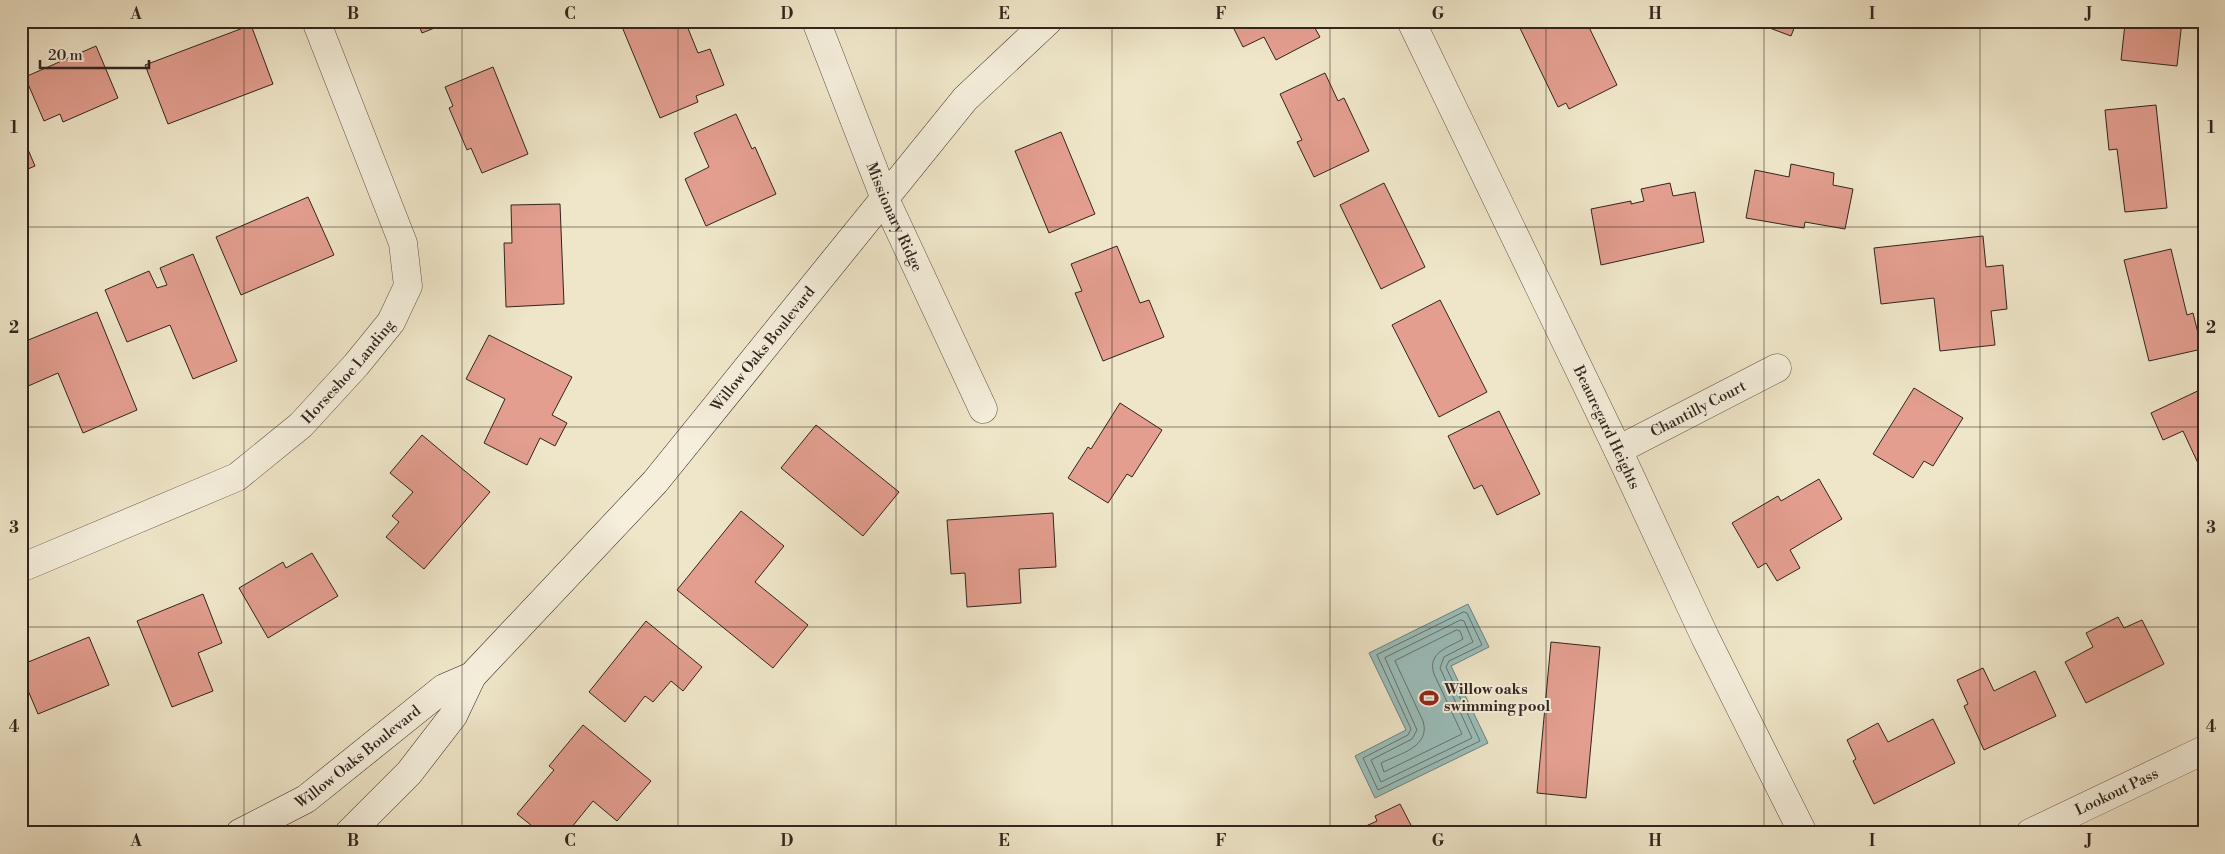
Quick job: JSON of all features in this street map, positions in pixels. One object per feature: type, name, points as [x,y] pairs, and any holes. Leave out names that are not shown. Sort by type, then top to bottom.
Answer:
[{"type":"street","name":"Horseshoe Landing","points":[[21,568],[237,477],[301,425],[356,365],[390,322],[408,286],[403,242],[316,21]]},
{"type":"street","name":"Missionary Ridge","points":[[816,21],[886,199],[983,409]]},
{"type":"street","name":"Willow Oaks Boulevard","points":[[349,833],[410,773],[453,716],[472,676],[655,482],[886,199],[965,99],[1048,21]]},
{"type":"street","name":"Beauregard Heights","points":[[1411,21],[1618,450],[1705,637],[1803,833]]},
{"type":"street","name":"Chantilly Court","points":[[1618,450],[1777,368]]},
{"type":"street","name":"Willow Oaks Boulevard","points":[[240,833],[306,798],[444,688],[472,676]]},
{"type":"street","name":"Lookout Pass","points":[[2030,833],[2204,750]]},
{"type":"water","name":"Willow oaks swimming pool","points":[[1468,604],[1489,647],[1451,666],[1488,743],[1375,798],[1355,756],[1406,730],[1369,653]]},
{"type":"building","points":[[417,21],[446,21],[447,23],[422,33]]},
{"type":"building","points":[[685,21],[698,53],[710,49],[724,85],[696,96],[698,102],[660,118],[620,22]]},
{"type":"building","points":[[1230,21],[1311,21],[1320,37],[1276,60],[1264,37],[1243,47]]},
{"type":"building","points":[[1524,21],[1586,21],[1617,85],[1569,109],[1566,103],[1558,107],[1518,24]]},
{"type":"building","points":[[1751,21],[1797,21],[1791,36]]},
{"type":"building","points":[[2099,21],[2182,21],[2177,66],[2121,60],[2125,24]]},
{"type":"building","points":[[251,25],[273,84],[168,124],[145,65]]},
{"type":"building","points":[[96,46],[118,98],[63,122],[60,114],[44,121],[25,77]]},
{"type":"building","points":[[493,67],[528,154],[482,173],[471,148],[467,150],[449,108],[453,106],[445,87]]},
{"type":"building","points":[[1325,73],[1338,101],[1344,98],[1369,151],[1314,177],[1297,142],[1302,140],[1280,94]]},
{"type":"building","points":[[2156,105],[2167,208],[2125,212],[2117,149],[2109,150],[2105,110]]},
{"type":"building","points":[[736,114],[752,149],[755,147],[776,194],[706,226],[685,179],[709,167],[694,133]]},
{"type":"building","points":[[1061,132],[1095,214],[1049,233],[1015,151]]},
{"type":"building","points":[[21,133],[35,166],[21,172]]},
{"type":"building","points":[[1791,164],[1834,173],[1833,185],[1853,189],[1845,229],[1805,222],[1804,228],[1746,218],[1755,170],[1789,177]]},
{"type":"building","points":[[1384,183],[1425,267],[1381,289],[1340,205]]},
{"type":"building","points":[[1670,183],[1673,196],[1695,192],[1704,242],[1601,265],[1591,209],[1631,201],[1631,204],[1644,201],[1641,189]]},
{"type":"building","points":[[308,197],[334,255],[241,295],[216,237]]},
{"type":"building","points":[[560,204],[564,304],[506,307],[504,243],[512,243],[511,205]]},
{"type":"building","points":[[1983,236],[1986,267],[2003,265],[2007,309],[1991,311],[1995,345],[1940,351],[1934,298],[1881,304],[1874,248]]},
{"type":"building","points":[[1117,246],[1140,303],[1149,300],[1164,337],[1103,361],[1075,293],[1082,291],[1071,264]]},
{"type":"building","points":[[2171,249],[2187,315],[2193,313],[2202,349],[2149,361],[2124,260]]},
{"type":"building","points":[[193,254],[237,361],[193,379],[170,325],[127,342],[105,290],[149,271],[157,288],[167,285],[160,268]]},
{"type":"building","points":[[1440,300],[1487,392],[1439,417],[1392,325]]},
{"type":"building","points":[[97,312],[137,410],[83,433],[58,373],[26,387],[21,375],[21,343]]},
{"type":"building","points":[[489,335],[572,377],[552,415],[567,423],[555,446],[540,438],[527,465],[484,443],[505,399],[466,379]]},
{"type":"building","points":[[1914,388],[1963,418],[1933,466],[1924,461],[1913,478],[1873,454]]},
{"type":"building","points":[[2204,388],[2204,476],[2183,431],[2163,440],[2151,413]]},
{"type":"building","points":[[1120,403],[1162,430],[1132,477],[1127,474],[1108,503],[1068,478],[1088,447],[1091,449]]},
{"type":"building","points":[[1499,411],[1540,494],[1497,515],[1482,485],[1474,489],[1448,436]]},
{"type":"building","points":[[816,425],[899,492],[863,536],[781,468]]},
{"type":"building","points":[[422,435],[490,492],[424,569],[386,537],[399,522],[392,516],[413,492],[390,473]]},
{"type":"building","points":[[21,443],[28,459],[21,461]]},
{"type":"building","points":[[1819,479],[1842,519],[1790,550],[1800,568],[1777,581],[1766,563],[1758,568],[1732,523],[1778,496],[1781,501]]},
{"type":"building","points":[[741,511],[784,546],[755,582],[808,625],[773,668],[677,590]]},
{"type":"building","points":[[1053,513],[1056,567],[1019,569],[1021,603],[967,607],[965,573],[951,574],[947,520]]},
{"type":"building","points":[[312,553],[338,596],[268,638],[239,588],[283,562],[286,568]]},
{"type":"building","points":[[203,594],[222,643],[198,653],[213,691],[172,707],[137,621]]},
{"type":"building","points":[[2118,617],[2124,628],[2142,620],[2164,664],[2086,703],[2065,662],[2093,647],[2086,633]]},
{"type":"building","points":[[646,621],[702,667],[683,691],[671,681],[653,702],[645,696],[625,722],[589,692]]},
{"type":"building","points":[[89,637],[109,685],[38,714],[21,674],[21,665]]},
{"type":"building","points":[[1551,642],[1600,647],[1586,798],[1537,793]]},
{"type":"building","points":[[1983,668],[1994,691],[2035,671],[2056,716],[1984,750],[1964,706],[1968,704],[1957,680]]},
{"type":"building","points":[[1933,719],[1955,763],[1874,804],[1853,761],[1856,759],[1847,740],[1878,723],[1888,742]]},
{"type":"building","points":[[583,725],[651,781],[617,821],[593,801],[567,833],[541,833],[517,814],[554,770],[549,766]]},
{"type":"building","points":[[1400,804],[1413,829],[1409,833],[1369,833],[1366,826],[1377,821],[1375,816]]},
{"type":"place","name":"Willow oaks swimming pool","points":[[1429,698]]}]
